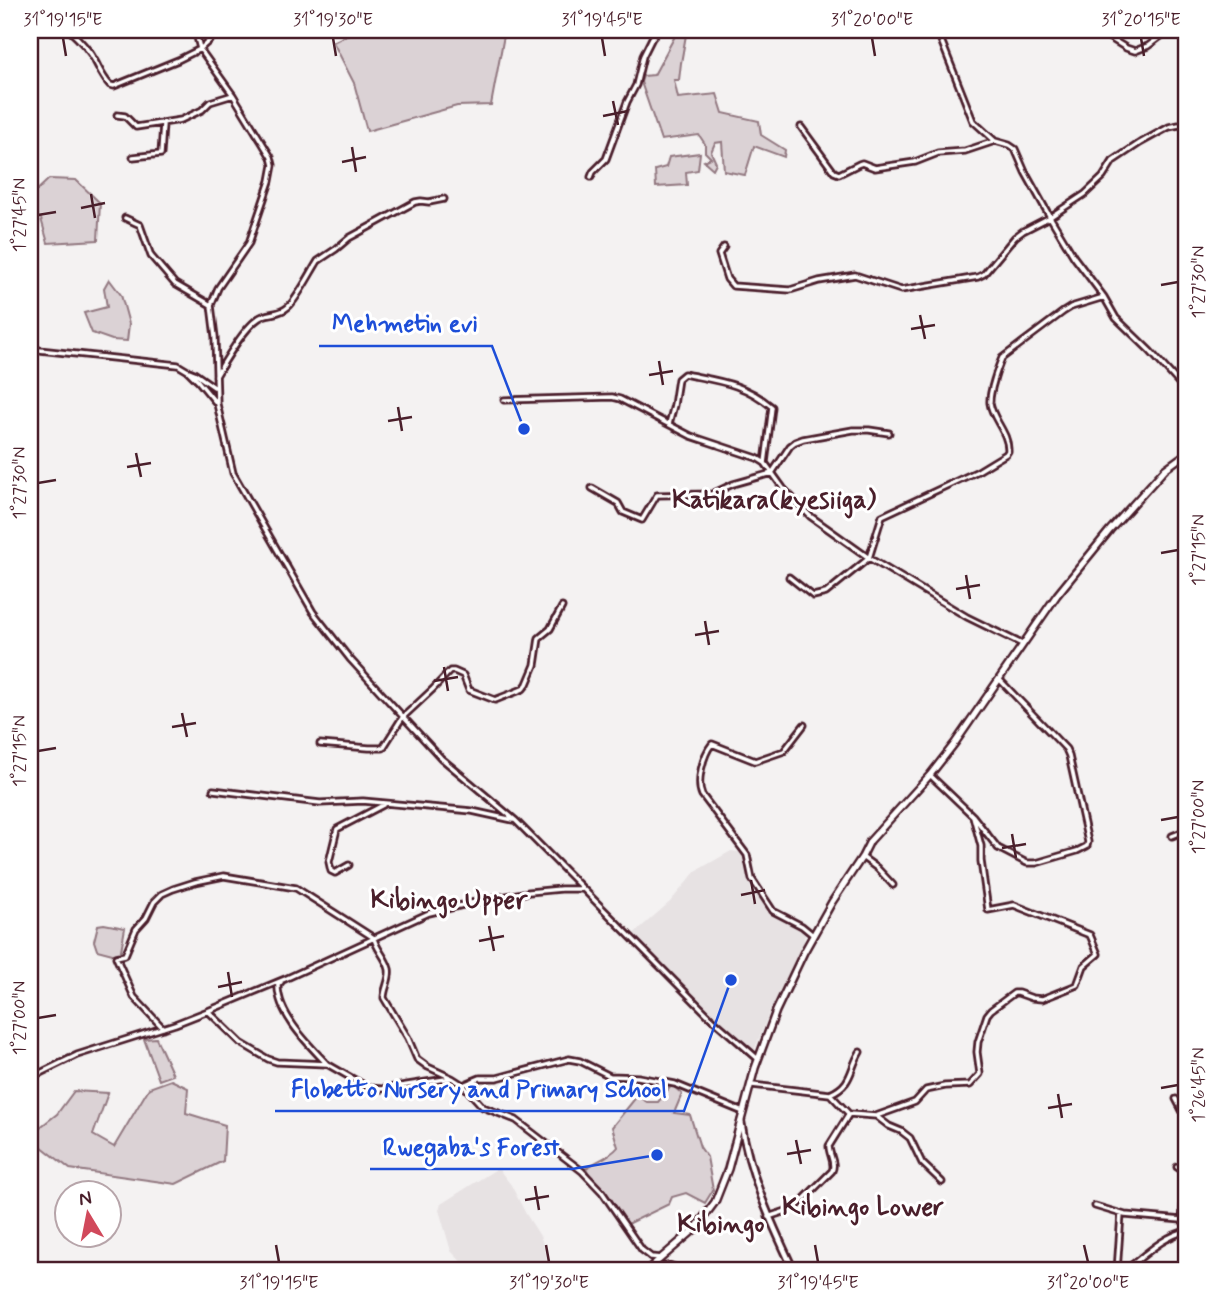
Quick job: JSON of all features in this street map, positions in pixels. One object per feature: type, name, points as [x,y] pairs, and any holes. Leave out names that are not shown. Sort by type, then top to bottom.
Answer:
[{"type":"main road","points":[[647,1270],[695,1229],[715,1202],[728,1169],[758,1059],[776,1011],[804,952],[870,841],[930,775],[981,708],[1058,595],[1110,530],[1166,470],[1187,453]]},
{"type":"street","points":[[69,30],[87,48],[100,72],[110,85],[114,86],[200,49],[221,30]]},
{"type":"street","points":[[205,30],[197,37],[200,49],[267,149],[273,165],[249,243],[218,288],[211,305],[217,404],[233,473],[313,612],[349,659],[441,758],[515,820],[710,1017],[758,1059]]},
{"type":"street","points":[[591,177],[606,159],[627,102],[636,86],[643,56],[659,30]]},
{"type":"street","points":[[937,30],[973,121],[995,141],[1014,149],[1050,218],[1116,318],[1187,392]]},
{"type":"street","points":[[1110,38],[1135,51],[1148,46],[1169,30]]},
{"type":"street","points":[[117,115],[125,116],[136,127],[163,124],[185,119],[202,110],[210,102],[233,95]]},
{"type":"street","points":[[133,157],[161,154],[163,124]]},
{"type":"street","points":[[724,247],[719,254],[727,279],[733,286],[790,290],[819,281],[855,275],[895,289],[909,289],[978,277],[984,274],[1019,234],[1050,218],[1093,187],[1104,177],[1113,161],[1174,125],[1187,128]]},
{"type":"street","points":[[801,127],[834,172],[839,174],[862,163],[875,168],[915,162],[933,155],[965,151],[995,141]]},
{"type":"street","points":[[215,378],[238,340],[256,320],[290,306],[311,271],[322,258],[348,237],[415,202],[444,199]]},
{"type":"street","points":[[125,218],[140,225],[151,256],[175,284],[211,305]]},
{"type":"street","points":[[789,577],[813,596],[827,593],[869,558],[882,516],[978,471],[1006,454],[1008,441],[990,403],[1002,358],[1071,307],[1104,297]]},
{"type":"street","points":[[30,349],[178,365],[216,389]]},
{"type":"street","points":[[188,371],[217,404]]},
{"type":"street","points":[[669,424],[680,376],[684,374],[737,385],[772,407],[765,463]]},
{"type":"street","points":[[1178,382],[1187,376]]},
{"type":"street","points":[[504,400],[612,397],[691,436],[757,458],[765,463],[783,488],[810,516],[869,558],[967,617],[1022,645]]},
{"type":"street","points":[[592,488],[618,503],[624,512],[640,520],[657,495],[712,495],[733,484],[772,472],[790,446],[803,439],[853,430],[888,433]]},
{"type":"street","points":[[320,744],[383,748],[402,718],[450,671],[454,670],[463,675],[469,690],[493,699],[523,689],[535,665],[539,638],[550,629],[562,607]]},
{"type":"street","points":[[930,775],[973,816],[1002,851],[1027,863],[1037,863],[1086,847],[1088,844],[1066,749],[999,679]]},
{"type":"street","points":[[804,726],[784,751],[755,761],[712,744],[707,751],[699,785],[702,795],[747,855],[752,878],[773,911],[814,934]]},
{"type":"street","points":[[213,790],[320,803],[363,801],[472,811],[515,820]]},
{"type":"street","points":[[349,865],[335,873],[331,871],[329,862],[337,829],[387,803]]},
{"type":"street","points":[[830,1094],[849,1114],[876,1116],[915,1102],[926,1090],[973,1084],[980,1074],[978,1042],[991,1010],[1014,993],[1042,999],[1074,986],[1079,981],[1084,966],[1098,954],[1086,932],[1014,905],[988,910],[981,846],[973,816]]},
{"type":"street","points":[[1172,836],[1187,830]]},
{"type":"street","points":[[862,857],[893,885]]},
{"type":"street","points":[[163,1028],[134,997],[116,957],[125,955],[136,929],[146,918],[154,902],[165,892],[224,876],[292,887],[374,938],[388,968],[384,998],[408,1038],[413,1053],[420,1061],[463,1085],[483,1107],[516,1120],[582,1171],[602,1192],[642,1250],[651,1257],[662,1259],[670,1266],[684,1271]]},
{"type":"street","points":[[30,1077],[77,1055],[208,1012],[429,913],[529,892],[584,889]]},
{"type":"street","points":[[285,979],[278,985],[278,996],[283,1009],[327,1064],[358,1083],[375,1089],[452,1079]]},
{"type":"street","points":[[208,1012],[241,1042],[268,1059],[277,1062],[327,1064]]},
{"type":"street","points":[[752,1084],[830,1094],[841,1089],[846,1082],[860,1052]]},
{"type":"street","points":[[463,1085],[480,1078],[497,1078],[569,1059],[580,1061],[610,1076],[629,1076],[675,1084],[743,1112]]},
{"type":"street","points":[[1176,1099],[1187,1120]]},
{"type":"street","points":[[768,1217],[795,1208],[832,1171],[829,1146],[849,1114]]},
{"type":"street","points":[[876,1116],[910,1138],[922,1164],[942,1182]]},
{"type":"street","points":[[741,1119],[749,1161],[768,1217],[794,1271]]},
{"type":"street","points":[[1124,1271],[1187,1228],[1182,1220],[1186,1176],[1177,1167]]},
{"type":"street","points":[[1095,1206],[1121,1214],[1182,1220]]},
{"type":"street","points":[[1117,1271],[1121,1214]]},
{"type":"street","points":[[647,1270],[670,1266]]},
{"type":"shaded area","points":[[357,30],[505,30],[491,105],[457,106],[367,131],[354,83],[333,42]]},
{"type":"shaded area","points":[[686,35],[679,80],[674,80],[678,98],[717,94],[723,113],[759,121],[761,135],[785,150],[784,157],[754,146],[745,175],[724,171],[722,142],[715,143],[711,152],[716,163],[713,169],[704,161],[711,158],[705,152],[705,144],[699,135],[661,140],[641,82],[643,76],[654,75],[675,36]]},
{"type":"shaded area","points":[[700,153],[698,170],[686,172],[687,185],[656,187],[655,170],[666,167],[669,157]]},
{"type":"shaded area","points":[[49,179],[76,180],[100,203],[98,240],[48,243],[41,219],[30,214],[30,197]]},
{"type":"shaded area","points":[[109,279],[121,295],[129,324],[127,341],[112,340],[92,333],[84,313],[107,307],[104,288]]},
{"type":"shaded area","points":[[731,851],[745,853],[749,876],[770,908],[789,916],[806,929],[802,951],[771,1009],[752,1056],[631,936],[670,902],[696,871]]},
{"type":"shaded area","points":[[98,925],[125,928],[120,956],[97,950],[94,941]]},
{"type":"shaded area","points":[[156,1038],[173,1075],[159,1080],[144,1039]]},
{"type":"shaded area","points":[[171,1080],[188,1088],[186,1113],[225,1125],[223,1161],[176,1184],[70,1169],[37,1143],[30,1143],[30,1135],[57,1114],[74,1091],[108,1093],[93,1135],[114,1147],[149,1088]]},
{"type":"shaded area","points":[[672,1085],[682,1094],[674,1113],[690,1115],[700,1147],[707,1157],[713,1190],[705,1203],[686,1193],[672,1197],[669,1204],[628,1224],[586,1168],[618,1147],[612,1127],[637,1096],[647,1102],[658,1102]]},
{"type":"shaded area","points":[[498,1168],[511,1185],[540,1236],[551,1262],[561,1262],[568,1271],[470,1271],[451,1251],[439,1210],[441,1204]]},
{"type":"place","name":"Mehmetin evi","points":[[524,429]]},
{"type":"place","name":"Flobetto Nursery and Primary School","points":[[731,980]]},
{"type":"place","name":"Rwegaba's Forest","points":[[657,1155]]},
{"type":"district","name":"Katikara(kyesiiga)","points":[[774,501]]},
{"type":"district","name":"Kibingo Upper","points":[[449,901]]},
{"type":"district","name":"Kibingo Lower","points":[[863,1208]]},
{"type":"district","name":"Kibingo","points":[[721,1225]]}]
